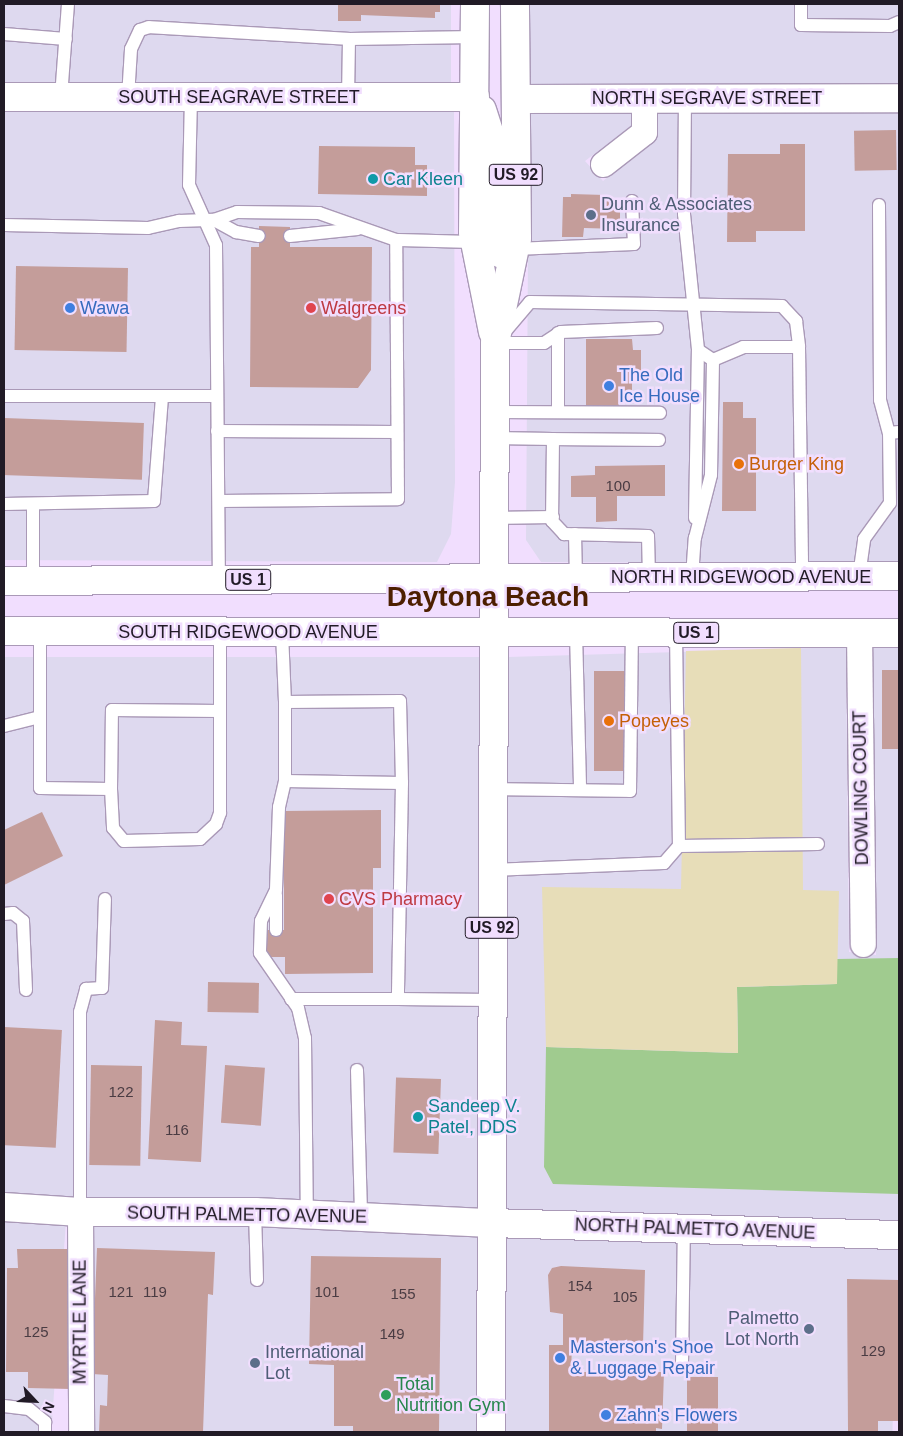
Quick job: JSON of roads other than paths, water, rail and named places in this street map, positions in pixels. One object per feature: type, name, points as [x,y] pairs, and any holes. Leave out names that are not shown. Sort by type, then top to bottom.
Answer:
[{"type":"main road","name":"US 92","points":[[475,4],[475,242],[495,343]]},
{"type":"main road","points":[[496,4],[498,78],[503,89],[516,99]]},
{"type":"main road","name":"US 92","points":[[492,1432],[492,633],[495,343],[512,262],[516,99],[515,4]]},
{"type":"main road","name":"SOUTH SEAGRAVE STREET","points":[[4,97],[475,97]]},
{"type":"main road","points":[[475,97],[493,144],[499,248],[512,262]]},
{"type":"main road","name":"NORTH SEGRAVE STREET","points":[[516,99],[899,98]]},
{"type":"main road","name":"NORTH RIDGEWOOD AVENUE","points":[[493,579],[899,576]]},
{"type":"main road","name":"US 1","points":[[4,582],[493,579]]},
{"type":"main road","name":"SOUTH RIDGEWOOD AVENUE","points":[[4,631],[492,633]]},
{"type":"main road","name":"US 1","points":[[492,633],[899,633]]},
{"type":"main road","name":"SOUTH PALMETTO AVENUE","points":[[4,1207],[80,1212],[255,1212],[491,1223]]},
{"type":"main road","name":"NORTH PALMETTO AVENUE","points":[[491,1223],[899,1235]]},
{"type":"street","points":[[603,164],[644,132],[644,98]]},
{"type":"street","name":"DOWLING COURT","points":[[859,633],[863,944]]},
{"type":"street","name":"MYRTLE LANE","points":[[80,1212],[81,1432]]},
{"type":"lane","points":[[62,97],[68,4]]},
{"type":"lane","points":[[801,4],[801,25],[890,26],[899,22]]},
{"type":"lane","points":[[128,97],[131,50],[140,30],[149,27],[348,39],[475,37]]},
{"type":"lane","points":[[4,34],[66,38]]},
{"type":"lane","points":[[348,39],[348,97]]},
{"type":"lane","points":[[191,97],[189,186],[209,220],[216,245],[218,580]]},
{"type":"lane","points":[[685,98],[684,214],[698,350],[695,538],[692,577]]},
{"type":"lane","points":[[512,262],[634,244],[632,200]]},
{"type":"lane","points":[[859,576],[864,539],[890,503],[894,432],[880,400],[879,205]]},
{"type":"lane","points":[[4,226],[148,228],[179,221],[209,220],[237,212],[319,213],[396,240],[475,242]]},
{"type":"lane","points":[[209,220],[236,232],[259,236]]},
{"type":"lane","points":[[290,236],[363,228]]},
{"type":"lane","points":[[219,501],[398,499],[396,240]]},
{"type":"lane","points":[[495,343],[530,302],[694,303],[782,306],[796,321],[799,347],[802,576]]},
{"type":"lane","points":[[495,343],[544,343],[558,333],[657,328]]},
{"type":"lane","points":[[558,333],[558,412]]},
{"type":"lane","points":[[713,360],[743,347],[799,347]]},
{"type":"lane","points":[[698,350],[713,360]]},
{"type":"lane","points":[[695,538],[711,475],[713,360]]},
{"type":"lane","points":[[4,396],[217,396]]},
{"type":"lane","points":[[4,504],[154,501],[162,396]]},
{"type":"lane","points":[[494,425],[558,412],[660,413]]},
{"type":"lane","points":[[494,425],[553,439],[659,440]]},
{"type":"lane","points":[[217,431],[397,432]]},
{"type":"lane","points":[[553,439],[553,517],[564,534],[648,536],[649,577]]},
{"type":"lane","points":[[33,504],[33,581]]},
{"type":"lane","points":[[493,518],[553,517]]},
{"type":"lane","points":[[575,534],[576,578]]},
{"type":"lane","points":[[40,631],[40,788],[111,789]]},
{"type":"lane","points":[[220,632],[220,711],[220,813],[208,834],[200,839],[124,840],[118,838],[113,828],[111,789],[112,710],[220,711]]},
{"type":"lane","points":[[276,930],[279,807],[285,781],[285,702],[282,633]]},
{"type":"lane","points":[[492,870],[664,863],[680,846],[676,633]]},
{"type":"lane","points":[[576,634],[580,790]]},
{"type":"lane","points":[[492,788],[630,791],[632,634]]},
{"type":"lane","points":[[285,702],[400,701],[402,783],[398,999]]},
{"type":"lane","points":[[4,726],[40,717]]},
{"type":"lane","points":[[285,781],[402,783]]},
{"type":"lane","points":[[680,846],[818,844]]},
{"type":"lane","points":[[276,890],[261,921],[260,953],[298,1008],[305,1038],[307,1215]]},
{"type":"lane","points":[[80,1212],[80,1012],[86,989],[102,988],[104,899]]},
{"type":"lane","points":[[4,914],[13,913],[23,921],[26,990]]},
{"type":"lane","points":[[275,976],[276,957]]},
{"type":"lane","points":[[291,999],[492,1000]]},
{"type":"lane","points":[[357,1070],[361,1217]]},
{"type":"lane","points":[[255,1212],[257,1280]]},
{"type":"lane","points":[[682,1364],[684,1228]]},
{"type":"lane","points":[[4,1406],[29,1409],[45,1422],[45,1432]]},
{"type":"place","name":"Car Kleen","points":[[373,179]]},
{"type":"place","name":"Dunn & Associates Insurance","points":[[591,215]]},
{"type":"place","name":"Wawa","points":[[70,308]]},
{"type":"place","name":"Walgreens","points":[[311,308]]},
{"type":"place","name":"The Old Ice House","points":[[609,386]]},
{"type":"place","name":"Burger King","points":[[739,464]]},
{"type":"place","name":"Popeyes","points":[[609,721]]},
{"type":"place","name":"CVS Pharmacy","points":[[329,899]]},
{"type":"place","name":"Sandeep V. Patel, DDS","points":[[418,1117]]},
{"type":"place","name":"Palmetto Lot North","points":[[809,1329]]},
{"type":"place","name":"Masterson's Shoe & Luggage Repair","points":[[560,1358]]},
{"type":"place","name":"International Lot","points":[[255,1363]]},
{"type":"place","name":"Total Nutrition Gym","points":[[386,1395]]},
{"type":"place","name":"Zahn's Flowers","points":[[606,1415]]},
{"type":"district","name":"Daytona Beach","points":[[488,597]]}]
